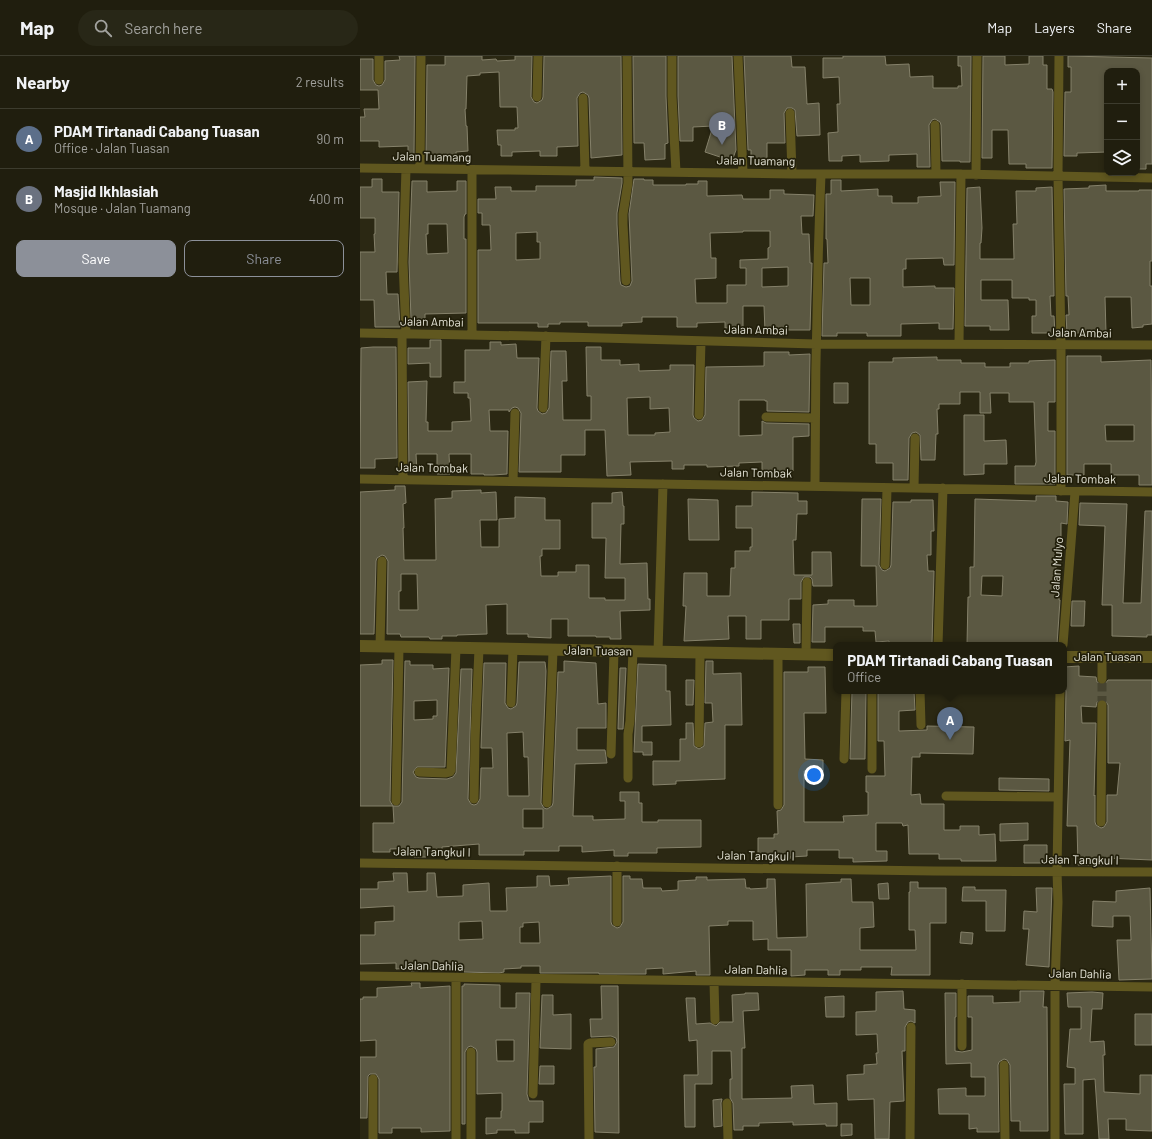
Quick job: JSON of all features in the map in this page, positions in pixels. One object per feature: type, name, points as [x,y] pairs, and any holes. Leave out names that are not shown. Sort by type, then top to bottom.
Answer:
[{"type":"street","points":[[379,56],[379,80]]},
{"type":"street","points":[[420,169],[421,56]]},
{"type":"street","points":[[537,97],[538,56]]},
{"type":"street","points":[[626,281],[623,214],[628,188],[627,56]]},
{"type":"street","points":[[672,56],[672,96],[676,172]]},
{"type":"street","points":[[738,56],[743,173]]},
{"type":"street","points":[[976,175],[977,56]]},
{"type":"street","points":[[1059,56],[1058,176],[1061,344],[1061,491]]},
{"type":"street","points":[[583,98],[585,171]]},
{"type":"street","points":[[790,113],[792,174]]},
{"type":"street","points":[[935,125],[936,174]]},
{"type":"street","name":"Jalan Tuamang","points":[[360,168],[792,174],[1104,175]]},
{"type":"street","points":[[403,480],[403,262],[406,169]]},
{"type":"street","points":[[472,170],[472,334]]},
{"type":"street","points":[[815,486],[816,344],[821,174]]},
{"type":"street","points":[[959,344],[961,174]]},
{"type":"street","name":"Jalan Tuamang","points":[[1131,176],[1152,178]]},
{"type":"street","name":"Jalan Ambai","points":[[360,333],[472,334],[816,344],[1152,345]]},
{"type":"street","points":[[543,408],[546,336]]},
{"type":"street","points":[[699,415],[701,341]]},
{"type":"street","points":[[513,481],[515,413]]},
{"type":"street","points":[[766,417],[815,418]]},
{"type":"street","points":[[914,488],[915,438]]},
{"type":"street","name":"Jalan Tombak","points":[[360,479],[943,488],[1075,492],[1152,492]]},
{"type":"street","points":[[658,652],[663,484]]},
{"type":"street","points":[[886,565],[887,488]]},
{"type":"street","points":[[938,642],[943,488]]},
{"type":"street","name":"Jalan Mulyo","points":[[1063,642],[1075,492]]},
{"type":"street","points":[[380,647],[382,561]]},
{"type":"street","points":[[806,654],[807,582]]},
{"type":"street","name":"Jalan Tuasan","points":[[360,646],[833,655]]},
{"type":"street","points":[[396,801],[399,647]]},
{"type":"street","points":[[419,772],[446,773],[450,772],[451,770],[456,648]]},
{"type":"street","points":[[474,799],[479,649]]},
{"type":"street","points":[[511,703],[513,650]]},
{"type":"street","points":[[547,803],[553,650]]},
{"type":"street","points":[[611,754],[614,651]]},
{"type":"street","points":[[628,778],[628,734],[630,721],[633,651]]},
{"type":"street","points":[[699,743],[700,653]]},
{"type":"street","points":[[778,654],[778,806]]},
{"type":"street","name":"Jalan Tuasan","points":[[1067,657],[1152,658]]},
{"type":"street","points":[[1102,657],[1102,679]]},
{"type":"street","points":[[844,759],[846,694]]},
{"type":"street","points":[[872,694],[872,769]]},
{"type":"street","points":[[920,694],[920,725]]},
{"type":"street","points":[[1055,1139],[1055,985],[1058,902],[1057,871],[1060,694]]},
{"type":"street","points":[[1101,822],[1102,705]]},
{"type":"street","points":[[946,796],[1058,797]]},
{"type":"street","name":"Jalan Tangkul I","points":[[360,863],[934,871],[1152,872]]},
{"type":"street","points":[[617,866],[617,922]]},
{"type":"street","name":"Jalan Dahlia","points":[[360,976],[536,980],[1152,987]]},
{"type":"street","points":[[456,978],[456,1139]]},
{"type":"street","points":[[533,1094],[536,980]]},
{"type":"street","points":[[714,982],[715,1020]]},
{"type":"street","points":[[962,984],[962,1046]]},
{"type":"street","points":[[910,1139],[911,1027]]},
{"type":"street","points":[[589,1139],[588,1044],[611,1042]]},
{"type":"street","points":[[471,1052],[471,1139]]},
{"type":"street","points":[[1004,1065],[1005,1139]]},
{"type":"street","points":[[373,1079],[373,1139]]},
{"type":"street","points":[[727,1103],[728,1139]]},
{"type":"building","points":[[399,56],[415,56],[414,154],[408,154],[408,146],[379,147],[379,141],[360,141],[360,117],[365,117],[364,109],[379,109],[378,90],[360,90],[360,59],[373,59],[373,80],[376,85],[379,86],[382,85],[385,80],[385,61],[400,60]]},
{"type":"building","points":[[445,56],[482,56],[482,60],[496,59],[497,61],[515,60],[515,56],[532,56],[531,97],[534,102],[537,103],[542,100],[543,97],[544,56],[621,56],[622,155],[591,158],[589,98],[588,95],[583,92],[580,93],[577,98],[578,146],[557,147],[557,156],[540,156],[540,151],[512,152],[512,156],[501,156],[501,145],[498,145],[497,130],[515,130],[515,128],[518,128],[517,107],[500,107],[499,72],[480,73],[480,75],[467,76],[465,109],[468,151],[456,152],[456,158],[426,159],[427,65],[445,65]]},
{"type":"building","points":[[633,56],[666,56],[668,143],[665,144],[665,159],[645,160],[644,143],[634,143]]},
{"type":"building","points":[[678,56],[732,56],[736,150],[732,161],[705,152],[713,126],[693,127],[693,141],[680,141]]},
{"type":"building","points":[[744,56],[791,56],[792,67],[805,67],[807,104],[819,103],[820,135],[797,136],[795,110],[792,108],[787,108],[784,113],[785,143],[767,143],[767,163],[751,164],[751,150],[748,150]]},
{"type":"building","points":[[843,56],[885,56],[886,65],[909,64],[910,77],[933,76],[933,88],[958,88],[958,86],[962,86],[961,66],[958,66],[958,56],[971,56],[970,162],[942,161],[941,125],[940,122],[935,119],[932,120],[929,125],[930,167],[917,167],[917,154],[889,155],[889,161],[860,162],[860,155],[842,156],[842,161],[829,161],[828,133],[838,132],[837,104],[840,104],[839,77],[823,78],[823,58],[843,58]]},
{"type":"building","points":[[983,56],[1005,56],[1005,65],[1029,64],[1029,56],[1043,56],[1043,65],[1047,65],[1047,89],[1052,89],[1053,92],[1052,168],[1026,168],[1026,164],[1009,164],[1008,130],[992,130],[992,158],[982,158]]},
{"type":"building","points":[[1068,56],[1152,58],[1152,164],[1146,164],[1146,169],[1140,169],[1140,68],[1104,68],[1104,152],[1077,153],[1077,156],[1064,156],[1065,92],[1071,92],[1071,67],[1068,67]]},
{"type":"building","points":[[594,177],[622,178],[617,224],[620,281],[621,285],[626,287],[630,286],[632,281],[629,214],[634,179],[653,180],[653,185],[686,185],[698,184],[698,181],[707,181],[707,196],[742,195],[743,199],[770,199],[770,190],[784,190],[784,194],[814,195],[813,216],[801,216],[802,234],[809,234],[810,263],[812,263],[810,330],[765,332],[764,306],[743,306],[743,327],[725,328],[725,322],[697,323],[697,327],[677,327],[677,317],[642,317],[642,322],[622,323],[622,326],[588,326],[588,322],[560,322],[560,324],[548,324],[548,327],[538,327],[538,323],[478,323],[478,250],[491,250],[490,225],[482,225],[482,213],[478,213],[478,199],[496,199],[495,187],[511,187],[511,191],[536,191],[536,186],[576,186],[576,180],[594,180]],"holes":[[[770,231],[768,259],[740,260],[740,268],[746,268],[746,285],[727,285],[727,303],[696,303],[695,279],[716,278],[716,258],[711,258],[710,233]],[[537,232],[537,242],[540,242],[540,259],[516,260],[516,233]],[[788,267],[788,286],[762,287],[762,268]]]},
{"type":"building","points":[[372,179],[382,179],[382,192],[399,192],[397,272],[386,272],[387,294],[398,294],[400,327],[375,327],[374,300],[360,300],[360,252],[375,252],[375,218],[360,218],[360,187],[372,187]]},
{"type":"building","points":[[831,180],[841,180],[841,191],[878,189],[878,196],[892,196],[892,203],[918,203],[918,197],[941,196],[940,182],[955,182],[954,265],[944,265],[943,258],[906,259],[906,269],[903,269],[903,287],[935,286],[935,288],[954,288],[953,329],[939,329],[939,323],[901,324],[901,336],[867,336],[867,333],[837,333],[837,336],[822,336],[824,263],[828,263],[826,239],[826,194],[831,194]],"holes":[[[850,278],[870,278],[870,305],[851,305]]]},
{"type":"building","points":[[412,181],[427,181],[427,192],[457,191],[457,181],[466,181],[464,239],[466,239],[466,313],[425,314],[425,319],[411,319],[409,262]],"holes":[[[428,224],[447,224],[448,253],[427,254],[426,234],[428,234]]]},
{"type":"building","points":[[1106,185],[1106,191],[1152,190],[1152,261],[1150,261],[1150,286],[1152,286],[1152,324],[1132,328],[1131,297],[1105,297],[1106,333],[1067,333],[1066,315],[1069,315],[1068,296],[1066,296],[1064,189],[1089,188],[1089,186]]},
{"type":"building","points":[[980,187],[982,228],[980,259],[1014,259],[1013,224],[1017,224],[1016,191],[1036,191],[1036,188],[1052,187],[1054,296],[1050,296],[1051,316],[1054,316],[1055,333],[1032,333],[1032,316],[1036,316],[1036,300],[1029,300],[1029,298],[1012,298],[1012,280],[981,280],[981,300],[1008,300],[1009,330],[990,330],[990,326],[965,326],[967,188]]},
{"type":"building","points":[[430,340],[441,340],[441,377],[430,377],[430,363],[408,364],[408,348],[430,348]]},
{"type":"building","points":[[490,342],[501,342],[501,345],[516,344],[517,358],[539,358],[537,408],[542,414],[546,413],[549,408],[551,351],[566,351],[567,381],[562,381],[563,420],[591,420],[591,396],[587,396],[586,347],[601,347],[601,360],[620,360],[620,365],[639,364],[639,371],[670,370],[670,365],[694,365],[693,415],[698,421],[702,420],[705,415],[706,367],[764,366],[764,352],[789,352],[789,355],[810,354],[809,412],[767,411],[767,401],[765,400],[739,400],[739,436],[762,435],[762,421],[766,423],[809,424],[809,436],[793,437],[793,471],[762,471],[762,462],[739,463],[739,466],[707,467],[707,465],[684,465],[684,469],[672,469],[672,461],[630,462],[631,475],[607,476],[605,430],[585,430],[585,455],[561,455],[561,472],[519,472],[521,413],[518,408],[515,407],[509,412],[509,410],[489,410],[490,431],[508,431],[507,474],[471,474],[471,454],[449,454],[450,474],[437,474],[437,454],[416,454],[417,472],[409,472],[408,382],[427,381],[426,422],[428,422],[428,431],[452,431],[452,422],[471,421],[470,398],[468,398],[468,393],[454,393],[454,382],[465,382],[465,350],[490,350]],"holes":[[[650,397],[650,409],[669,408],[670,432],[655,433],[655,435],[628,435],[627,398]]]},
{"type":"building","points":[[396,347],[397,458],[375,459],[375,468],[360,468],[361,348]]},
{"type":"building","points":[[1067,356],[1101,356],[1101,362],[1151,360],[1152,485],[1139,485],[1139,475],[1111,475],[1111,464],[1084,464],[1084,475],[1067,475]],"holes":[[[1105,425],[1134,425],[1134,441],[1106,441]]]},
{"type":"building","points":[[937,357],[937,360],[961,360],[961,363],[985,363],[985,367],[1010,367],[1010,363],[1029,363],[1029,361],[1055,360],[1055,402],[1048,402],[1048,431],[1055,431],[1055,484],[1015,484],[1015,466],[1035,466],[1036,462],[1034,402],[1009,402],[1009,393],[990,393],[991,413],[980,413],[980,392],[960,392],[960,404],[939,404],[939,409],[937,409],[938,434],[936,434],[935,460],[921,460],[920,435],[916,432],[912,433],[909,438],[908,480],[893,480],[893,463],[876,463],[876,444],[869,444],[869,362],[893,362],[893,358]]},
{"type":"building","points":[[834,383],[848,383],[848,403],[834,403]]},
{"type":"building","points":[[964,415],[984,415],[984,441],[1006,440],[1007,464],[984,464],[984,474],[964,475]]},
{"type":"building","points":[[395,486],[405,486],[406,503],[403,504],[404,560],[436,560],[435,499],[452,498],[452,491],[481,490],[481,493],[496,492],[497,520],[480,520],[481,547],[499,547],[499,519],[515,518],[515,497],[545,498],[545,520],[560,520],[560,549],[542,549],[542,556],[540,556],[541,576],[558,576],[558,572],[576,572],[576,565],[589,565],[589,598],[605,598],[605,600],[625,600],[625,578],[605,578],[606,538],[592,538],[592,503],[612,503],[612,493],[622,492],[624,524],[621,524],[620,564],[647,563],[648,599],[650,599],[650,610],[620,611],[621,639],[610,639],[610,637],[596,636],[568,636],[568,619],[551,619],[551,638],[528,637],[528,634],[507,634],[507,604],[486,605],[487,634],[442,636],[442,639],[430,639],[429,637],[401,637],[400,634],[387,634],[388,561],[385,556],[382,555],[377,558],[376,561],[374,634],[360,634],[360,492],[395,490]],"holes":[[[401,574],[417,574],[418,610],[399,610]]]},
{"type":"building","points":[[752,492],[798,493],[798,501],[807,501],[807,514],[797,514],[796,540],[793,540],[794,575],[812,575],[812,552],[831,552],[832,586],[813,586],[812,579],[810,577],[804,577],[801,582],[801,599],[789,599],[789,620],[761,620],[761,639],[746,639],[746,616],[728,616],[729,639],[684,641],[686,606],[683,606],[684,573],[707,573],[707,596],[730,596],[731,568],[735,568],[735,551],[750,551],[750,547],[752,547],[752,528],[736,528],[736,506],[752,506]]},
{"type":"building","points":[[1036,496],[1056,496],[1056,501],[1068,502],[1067,524],[1061,523],[1061,554],[1056,554],[1056,582],[1059,582],[1060,600],[1057,642],[967,642],[970,567],[974,567],[975,499],[1036,501]],"holes":[[[982,576],[1003,576],[1002,596],[981,595]]]},
{"type":"building","points":[[688,499],[718,500],[719,540],[689,540]]},
{"type":"building","points":[[862,499],[881,499],[879,565],[882,570],[885,571],[890,568],[891,565],[893,502],[933,500],[934,531],[931,531],[931,555],[927,555],[928,571],[934,571],[932,642],[876,642],[875,631],[863,631],[863,627],[825,627],[825,642],[812,642],[813,605],[828,604],[828,600],[854,600],[854,606],[877,606],[876,566],[861,566]]},
{"type":"building","points":[[1080,503],[1127,504],[1123,603],[1141,603],[1145,511],[1152,511],[1152,635],[1147,635],[1147,637],[1112,636],[1112,605],[1102,605],[1105,526],[1079,525]]},
{"type":"building","points":[[1072,601],[1085,601],[1084,626],[1071,626]]},
{"type":"building","points":[[793,624],[800,624],[800,643],[794,643]]},
{"type":"building","points":[[382,660],[393,660],[390,801],[393,806],[360,806],[360,665],[382,664]]},
{"type":"building","points":[[405,661],[410,661],[410,665],[433,665],[433,669],[449,668],[445,767],[417,767],[413,772],[416,777],[419,778],[447,779],[453,777],[456,773],[461,669],[472,669],[468,799],[471,804],[474,805],[477,804],[480,799],[481,768],[493,768],[492,748],[481,748],[484,663],[506,663],[505,703],[508,708],[511,709],[516,706],[517,703],[519,662],[545,662],[546,671],[541,803],[544,808],[547,809],[552,806],[553,803],[558,672],[564,672],[564,661],[596,663],[598,704],[606,703],[606,728],[577,728],[577,750],[605,750],[607,763],[575,764],[573,816],[593,816],[593,820],[625,819],[625,801],[620,801],[620,792],[639,792],[639,803],[642,803],[642,822],[658,822],[658,820],[701,820],[701,847],[657,848],[657,853],[628,853],[628,856],[614,856],[614,850],[582,852],[582,846],[559,846],[559,851],[524,851],[524,855],[479,855],[479,844],[442,847],[442,851],[425,851],[426,857],[414,857],[414,848],[390,849],[390,852],[373,852],[373,823],[394,823],[393,806],[399,806],[402,802]],"holes":[[[437,700],[437,716],[433,716],[433,719],[414,720],[414,701]],[[523,732],[524,757],[528,757],[529,796],[508,796],[507,733]],[[523,809],[543,809],[543,828],[523,828]]]},
{"type":"building","points":[[706,661],[713,661],[713,674],[741,673],[742,725],[725,725],[725,779],[676,781],[676,784],[653,785],[653,761],[680,761],[680,739],[686,739],[686,723],[693,723],[694,746],[699,749],[704,746],[705,723],[713,722],[712,703],[705,703]]},
{"type":"building","points":[[638,664],[666,665],[666,691],[670,691],[671,725],[642,726],[642,742],[652,742],[652,755],[643,755],[643,752],[634,752]]},
{"type":"building","points":[[1079,666],[1079,676],[1096,677],[1097,682],[1102,685],[1108,680],[1152,680],[1152,860],[1106,858],[1106,865],[1078,865],[1077,826],[1067,826],[1070,740],[1065,741],[1067,667]],"holes":[[[1102,699],[1105,700],[1108,705],[1108,763],[1120,763],[1117,795],[1107,795],[1107,822],[1104,827],[1101,828],[1096,825],[1095,822],[1095,795],[1094,796],[1096,723],[1082,723],[1081,706],[1096,707],[1097,702]]]},
{"type":"building","points":[[808,667],[825,667],[826,713],[804,713],[805,759],[823,760],[823,771],[804,771],[804,822],[844,822],[843,816],[868,815],[866,776],[885,776],[884,741],[878,741],[878,694],[914,694],[915,710],[899,711],[899,731],[927,730],[927,726],[974,727],[973,754],[920,753],[920,757],[912,757],[911,795],[920,794],[921,804],[944,804],[944,830],[960,830],[960,826],[979,826],[979,835],[995,834],[996,861],[961,861],[961,859],[939,859],[939,854],[909,854],[908,825],[903,826],[902,823],[876,823],[876,851],[887,851],[887,861],[853,862],[853,858],[839,858],[839,850],[807,850],[807,856],[790,857],[790,859],[758,860],[758,838],[774,838],[774,834],[778,834],[777,811],[781,810],[784,805],[784,672],[808,672]]},
{"type":"building","points":[[620,668],[626,668],[623,729],[618,729]]},
{"type":"building","points":[[686,680],[694,680],[693,705],[686,705]]},
{"type":"building","points":[[852,694],[866,694],[865,759],[850,759]]},
{"type":"building","points":[[999,778],[1049,779],[1049,791],[999,790]]},
{"type":"building","points":[[1028,823],[1028,840],[1000,841],[1000,824]]},
{"type":"building","points":[[1024,845],[1047,845],[1047,863],[1024,863]]},
{"type":"building","points":[[393,873],[407,873],[408,892],[427,891],[427,873],[435,873],[437,897],[463,896],[463,885],[489,883],[490,911],[507,911],[506,888],[537,887],[537,876],[549,876],[550,886],[569,885],[568,878],[611,876],[611,922],[612,925],[617,928],[620,927],[623,922],[623,876],[630,876],[630,879],[642,879],[643,888],[661,888],[662,891],[678,890],[678,881],[696,880],[696,877],[707,877],[707,880],[745,879],[746,888],[750,889],[767,888],[767,879],[775,879],[777,938],[807,937],[806,884],[841,882],[841,879],[851,879],[852,902],[873,902],[874,927],[860,928],[860,950],[916,950],[915,930],[909,930],[909,892],[910,882],[918,882],[918,888],[946,888],[946,923],[930,923],[930,975],[891,975],[892,967],[861,967],[861,970],[840,970],[840,975],[828,975],[828,970],[805,970],[805,975],[791,976],[791,950],[768,950],[768,939],[753,940],[753,921],[728,921],[728,925],[709,926],[710,975],[696,975],[696,971],[663,974],[663,968],[646,969],[646,974],[599,974],[540,973],[540,966],[521,966],[521,968],[504,969],[504,972],[499,973],[464,972],[464,969],[451,968],[411,971],[411,968],[396,969],[396,963],[360,964],[360,935],[375,935],[375,922],[394,921],[394,906],[360,908],[360,889],[378,889],[378,882],[394,881]],"holes":[[[482,921],[483,939],[459,940],[459,922]],[[539,922],[540,943],[520,943],[520,927],[523,927],[523,923]]]},
{"type":"building","points":[[888,883],[889,899],[879,899],[878,884]]},
{"type":"building","points":[[963,887],[975,887],[975,890],[1006,890],[1005,931],[986,931],[986,901],[962,901]]},
{"type":"building","points":[[1036,888],[1052,888],[1049,967],[1026,965],[1029,929],[1023,929],[1024,911],[1037,912]]},
{"type":"building","points":[[1150,888],[1152,979],[1119,980],[1117,940],[1131,940],[1130,916],[1113,916],[1113,927],[1092,926],[1093,901],[1116,902],[1116,891]]},
{"type":"building","points":[[961,932],[973,933],[972,944],[960,943]]},
{"type":"building","points":[[411,983],[420,983],[420,988],[450,986],[450,1131],[421,1132],[421,1128],[392,1128],[392,1133],[379,1133],[379,1079],[376,1074],[370,1074],[368,1076],[367,1118],[360,1118],[360,1057],[376,1057],[376,1040],[360,1041],[360,999],[363,999],[363,997],[377,997],[377,988],[412,986]]},
{"type":"building","points":[[464,984],[500,985],[500,1008],[516,1008],[516,993],[530,993],[527,1094],[529,1101],[543,1101],[543,1122],[529,1122],[529,1133],[515,1133],[515,1130],[497,1130],[497,1133],[486,1134],[486,1118],[501,1118],[502,1093],[477,1094],[477,1052],[476,1049],[471,1046],[468,1047],[465,1052],[465,1124],[462,1124],[462,986],[464,986]],"holes":[[[496,1040],[514,1040],[514,1061],[497,1061]]]},
{"type":"building","points":[[601,986],[618,986],[619,1133],[595,1132],[594,1067],[596,1067],[596,1049],[614,1047],[617,1042],[616,1038],[611,1036],[591,1037],[590,1019],[602,1019]]},
{"type":"building","points":[[903,991],[904,1009],[915,1010],[915,1023],[911,1021],[908,1022],[905,1027],[905,1051],[902,1051],[904,1101],[890,1102],[889,1139],[875,1139],[874,1099],[848,1100],[847,1075],[864,1074],[864,1065],[877,1064],[876,1053],[878,1053],[877,1034],[856,1035],[856,1012],[876,1011],[876,992]]},
{"type":"building","points":[[1020,991],[1044,991],[1043,1007],[1047,1007],[1048,1131],[1020,1131],[1020,1121],[1011,1121],[1010,1065],[1007,1060],[1004,1059],[999,1062],[998,1065],[999,1132],[977,1132],[977,1128],[969,1129],[969,1114],[939,1114],[938,1089],[966,1088],[966,1096],[985,1096],[985,1077],[971,1077],[971,1063],[946,1064],[945,993],[956,993],[955,1051],[962,1052],[972,1050],[972,1017],[968,1017],[968,996],[993,996],[993,1003],[1020,1002]]},
{"type":"building","points":[[758,993],[759,1010],[743,1011],[745,1048],[742,1048],[742,1099],[792,1098],[791,1086],[813,1085],[814,1104],[837,1103],[837,1126],[826,1126],[826,1124],[793,1125],[793,1122],[759,1123],[759,1126],[743,1126],[743,1130],[734,1130],[733,1103],[730,1098],[730,1079],[732,1079],[731,1051],[712,1051],[712,1084],[695,1084],[695,1127],[685,1127],[684,1075],[698,1075],[697,1040],[689,1041],[686,998],[695,998],[696,1024],[710,1023],[716,1026],[720,1022],[733,1022],[732,995]]},
{"type":"building","points":[[1067,993],[1103,993],[1102,1009],[1092,1009],[1090,1042],[1104,1041],[1104,1092],[1140,1094],[1140,1075],[1152,1075],[1152,1131],[1126,1130],[1126,1119],[1108,1119],[1109,1139],[1099,1139],[1095,1079],[1083,1080],[1083,1134],[1065,1134],[1064,1084],[1075,1084],[1075,1068],[1067,1067],[1070,1029],[1081,1029],[1081,1007],[1068,1007]]},
{"type":"building","points":[[542,995],[553,995],[553,1015],[571,1014],[571,1049],[540,1048]]},
{"type":"building","points":[[844,996],[844,1017],[826,1017],[825,997]]},
{"type":"building","points":[[1135,1014],[1152,1014],[1152,1045],[1135,1045]]},
{"type":"building","points":[[540,1066],[554,1066],[554,1084],[539,1084]]},
{"type":"building","points":[[722,1099],[722,1126],[714,1127],[713,1100]]},
{"type":"building","points":[[841,1124],[852,1124],[852,1135],[841,1136]]},
{"type":"tunnel","points":[[1102,679],[1102,705]]},
{"type":"place","name":"Masjid Ikhlasiah","points":[[722,145]]},
{"type":"place","name":"PDAM Tirtanadi Cabang Tuasan","points":[[950,740]]}]
